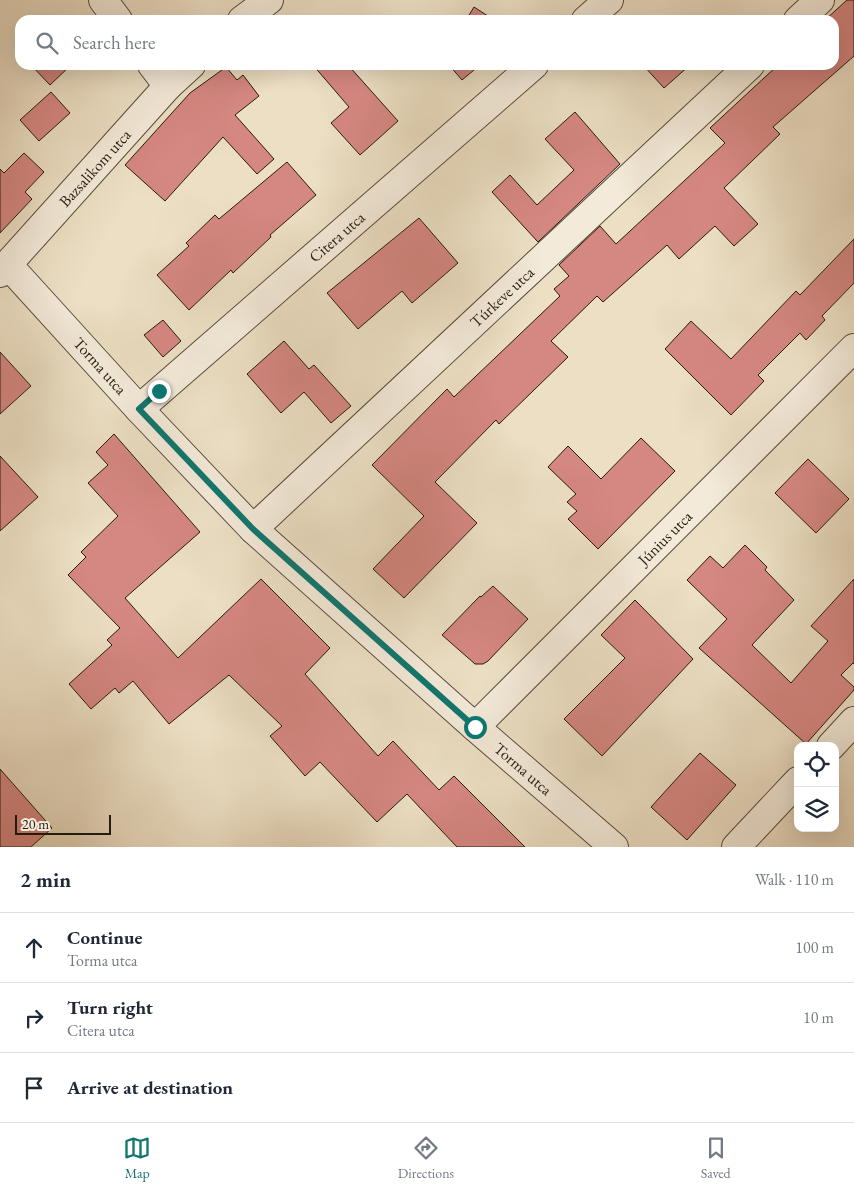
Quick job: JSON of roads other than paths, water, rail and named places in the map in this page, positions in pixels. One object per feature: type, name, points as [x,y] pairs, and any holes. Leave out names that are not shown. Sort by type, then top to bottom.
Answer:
[{"type":"street","points":[[103,0],[114,15]]},
{"type":"street","points":[[249,15],[269,0]]},
{"type":"street","points":[[592,15],[609,0]]},
{"type":"street","points":[[804,15],[820,0]]},
{"type":"street","name":"Bazsalikom utca","points":[[4,270],[160,75],[176,70]]},
{"type":"street","name":"Citera utca","points":[[139,409],[528,70]]},
{"type":"street","name":"Túrkeve utca","points":[[253,529],[745,70]]},
{"type":"street","name":"Torma utca","points":[[4,270],[253,529],[475,727],[614,847]]},
{"type":"street","name":"Június utca","points":[[475,727],[854,348]]},
{"type":"street","points":[[835,742],[854,721]]},
{"type":"street","points":[[736,847],[794,785]]}]
